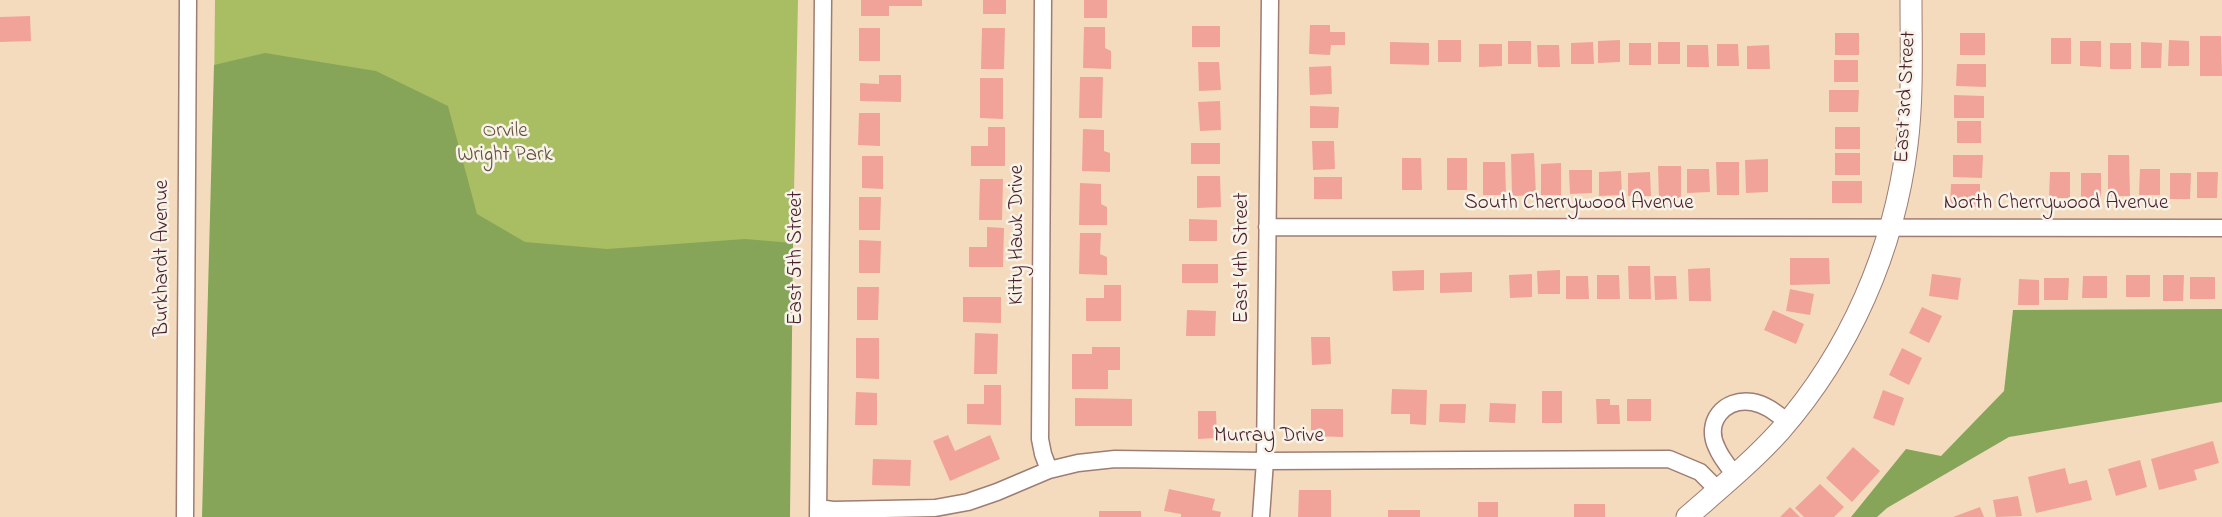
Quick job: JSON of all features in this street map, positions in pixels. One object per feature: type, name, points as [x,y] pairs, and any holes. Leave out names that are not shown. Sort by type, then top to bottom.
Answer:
[{"type":"main road","name":"East 3rd Street","points":[[1687,517],[1736,475],[1788,422],[1836,354],[1860,310],[1877,271],[1891,227],[1908,143],[1911,91],[1911,0]]},
{"type":"street","name":"Burkhardt Avenue","points":[[185,517],[189,0]]},
{"type":"street","name":"East 5th Street","points":[[818,513],[824,0]]},
{"type":"street","name":"Kitty Hawk Drive","points":[[1043,0],[1040,439],[1049,470]]},
{"type":"street","name":"East 4th Street","points":[[1262,517],[1265,462],[1270,0]]},
{"type":"street","name":"South Cherrywood Avenue","points":[[1267,227],[1891,227]]},
{"type":"street","name":"North Cherrywood Avenue","points":[[1891,227],[2222,228]]},
{"type":"street","points":[[1736,475],[1716,448],[1712,432],[1719,412],[1728,405],[1740,401],[1753,402],[1768,407],[1788,422]]},
{"type":"street","name":"Murray Drive","points":[[818,513],[833,510],[935,508],[968,502],[1049,470],[1078,463],[1115,459],[1265,462],[1669,459],[1700,472],[1718,490]]},
{"type":"green space","name":"Orvile Wright Park","points":[[215,0],[798,0],[792,290],[212,288]]},
{"type":"green space","points":[[265,53],[376,71],[448,106],[477,214],[525,242],[607,249],[745,239],[793,243],[790,517],[202,517],[214,65]]},
{"type":"green space","points":[[2222,309],[2222,402],[2009,437],[1887,508],[1877,517],[1851,517],[1906,449],[1941,456],[2004,391],[2013,310]]},
{"type":"building","points":[[861,0],[922,0],[922,6],[889,6],[889,16],[861,16]]},
{"type":"building","points":[[983,0],[1006,0],[1006,14],[983,14]]},
{"type":"building","points":[[1084,0],[1107,0],[1107,18],[1084,18]]},
{"type":"building","points":[[30,16],[31,41],[0,42],[0,17]]},
{"type":"building","points":[[1310,25],[1330,25],[1330,32],[1345,32],[1345,45],[1331,45],[1330,55],[1309,54]]},
{"type":"building","points":[[1192,26],[1220,26],[1220,47],[1192,47]]},
{"type":"building","points":[[1084,27],[1105,27],[1105,48],[1111,51],[1111,69],[1083,68]]},
{"type":"building","points":[[859,28],[880,28],[880,61],[859,61]]},
{"type":"building","points":[[982,28],[1005,28],[1004,69],[981,69]]},
{"type":"building","points":[[1835,33],[1859,33],[1859,55],[1835,55]]},
{"type":"building","points":[[1960,33],[1985,33],[1985,55],[1960,55]]},
{"type":"building","points":[[2200,36],[2221,36],[2222,76],[2200,76]]},
{"type":"building","points":[[2051,38],[2071,38],[2071,64],[2051,64]]},
{"type":"building","points":[[1438,40],[1461,40],[1461,62],[1438,62]]},
{"type":"building","points":[[1620,40],[1620,62],[1598,63],[1598,41]]},
{"type":"building","points":[[2169,40],[2189,41],[2189,66],[2168,66]]},
{"type":"building","points":[[1508,41],[1531,41],[1531,64],[1508,64]]},
{"type":"building","points":[[2080,41],[2101,41],[2101,67],[2080,66]]},
{"type":"building","points":[[1390,42],[1429,43],[1429,65],[1390,64]]},
{"type":"building","points":[[1593,42],[1594,64],[1571,64],[1571,43]]},
{"type":"building","points":[[1658,42],[1680,42],[1680,64],[1658,64]]},
{"type":"building","points":[[2141,42],[2162,43],[2161,68],[2141,68]]},
{"type":"building","points":[[1629,43],[1651,43],[1651,65],[1629,65]]},
{"type":"building","points":[[2110,43],[2131,43],[2131,69],[2110,69]]},
{"type":"building","points":[[1479,44],[1502,44],[1502,66],[1479,67]]},
{"type":"building","points":[[1717,44],[1738,44],[1739,66],[1717,66]]},
{"type":"building","points":[[1537,45],[1559,45],[1560,67],[1538,67]]},
{"type":"building","points":[[1687,45],[1708,45],[1709,67],[1687,67]]},
{"type":"building","points":[[1769,45],[1770,69],[1747,69],[1747,46]]},
{"type":"building","points":[[1834,60],[1858,60],[1858,82],[1834,82]]},
{"type":"building","points":[[1198,62],[1219,62],[1221,90],[1199,91]]},
{"type":"building","points":[[1957,64],[1986,64],[1986,87],[1956,86]]},
{"type":"building","points":[[1331,66],[1332,94],[1310,95],[1309,67]]},
{"type":"building","points":[[879,75],[901,75],[901,102],[860,101],[860,83],[879,84]]},
{"type":"building","points":[[1080,77],[1103,77],[1102,118],[1079,118]]},
{"type":"building","points":[[980,78],[1003,78],[1003,119],[980,118]]},
{"type":"building","points":[[1829,90],[1859,90],[1858,112],[1829,112]]},
{"type":"building","points":[[1954,95],[1984,96],[1984,118],[1954,118]]},
{"type":"building","points":[[1220,101],[1221,130],[1200,131],[1198,102]]},
{"type":"building","points":[[1310,106],[1339,107],[1338,128],[1310,128]]},
{"type":"building","points":[[859,113],[880,113],[880,146],[858,145]]},
{"type":"building","points":[[1957,121],[1981,121],[1981,143],[1957,143]]},
{"type":"building","points":[[988,127],[1005,127],[1005,166],[971,166],[971,146],[988,146]]},
{"type":"building","points":[[1835,127],[1860,127],[1860,149],[1835,149]]},
{"type":"building","points":[[1083,129],[1104,130],[1104,151],[1110,153],[1110,172],[1082,171]]},
{"type":"building","points":[[1312,141],[1334,141],[1335,169],[1313,170]]},
{"type":"building","points":[[1191,143],[1220,143],[1220,164],[1191,164]]},
{"type":"building","points":[[1534,153],[1536,195],[1512,196],[1511,154]]},
{"type":"building","points":[[1835,153],[1860,153],[1860,175],[1835,175]]},
{"type":"building","points":[[1953,155],[1983,155],[1982,178],[1953,177]]},
{"type":"building","points":[[2108,155],[2129,155],[2130,196],[2108,196]]},
{"type":"building","points":[[862,156],[883,156],[883,189],[862,188]]},
{"type":"building","points":[[1402,158],[1421,158],[1422,190],[1402,190]]},
{"type":"building","points":[[1447,158],[1467,158],[1467,190],[1447,190]]},
{"type":"building","points":[[1768,159],[1768,192],[1746,193],[1745,160]]},
{"type":"building","points":[[1483,162],[1505,162],[1506,195],[1483,195]]},
{"type":"building","points":[[1716,162],[1739,162],[1739,195],[1717,195]]},
{"type":"building","points":[[1561,163],[1561,195],[1541,195],[1541,164]]},
{"type":"building","points":[[1658,166],[1681,166],[1681,198],[1659,199]]},
{"type":"building","points":[[1687,169],[1709,169],[1710,192],[1687,193]]},
{"type":"building","points":[[2140,169],[2160,169],[2160,195],[2139,195]]},
{"type":"building","points":[[1569,170],[1592,170],[1592,193],[1570,194]]},
{"type":"building","points":[[1621,171],[1622,195],[1599,196],[1599,172]]},
{"type":"building","points":[[1650,172],[1651,196],[1628,196],[1628,173]]},
{"type":"building","points":[[2050,172],[2070,172],[2070,198],[2049,198]]},
{"type":"building","points":[[2197,172],[2218,172],[2217,198],[2197,198]]},
{"type":"building","points":[[2081,173],[2101,173],[2101,199],[2081,199]]},
{"type":"building","points":[[2170,173],[2191,173],[2190,199],[2170,199]]},
{"type":"building","points":[[1197,176],[1220,176],[1221,207],[1197,208]]},
{"type":"building","points":[[1314,177],[1342,177],[1342,199],[1314,199]]},
{"type":"building","points":[[980,179],[1003,179],[1002,220],[979,220]]},
{"type":"building","points":[[1832,181],[1862,181],[1862,203],[1832,203]]},
{"type":"building","points":[[1080,183],[1101,184],[1101,204],[1107,207],[1107,225],[1079,225]]},
{"type":"building","points":[[1951,184],[1980,184],[1980,207],[1950,206]]},
{"type":"building","points":[[859,197],[881,197],[880,230],[859,230]]},
{"type":"building","points":[[1189,219],[1217,220],[1217,241],[1189,241]]},
{"type":"building","points":[[987,227],[1004,228],[1003,267],[969,267],[969,247],[987,247]]},
{"type":"building","points":[[1080,233],[1101,233],[1100,254],[1107,257],[1107,275],[1079,274]]},
{"type":"building","points":[[859,240],[881,241],[880,273],[859,273]]},
{"type":"building","points":[[1790,258],[1829,258],[1830,284],[1790,285]]},
{"type":"building","points":[[1182,264],[1218,264],[1218,283],[1182,283]]},
{"type":"building","points":[[1628,266],[1650,266],[1651,299],[1629,299]]},
{"type":"building","points":[[1710,268],[1711,301],[1689,301],[1688,269]]},
{"type":"building","points":[[1424,270],[1424,290],[1393,291],[1392,271]]},
{"type":"building","points":[[1560,270],[1560,294],[1538,294],[1537,271]]},
{"type":"building","points":[[1472,272],[1472,292],[1440,293],[1440,273]]},
{"type":"building","points":[[1532,274],[1532,297],[1510,298],[1509,275]]},
{"type":"building","points":[[1932,274],[1961,278],[1958,300],[1929,296]]},
{"type":"building","points":[[1597,275],[1619,275],[1620,299],[1597,299]]},
{"type":"building","points":[[2126,275],[2150,275],[2150,297],[2126,297]]},
{"type":"building","points":[[2163,275],[2184,275],[2183,301],[2163,301]]},
{"type":"building","points":[[1566,276],[1588,276],[1589,299],[1566,299]]},
{"type":"building","points":[[1654,276],[1676,276],[1677,299],[1655,300]]},
{"type":"building","points":[[2083,276],[2107,276],[2107,298],[2082,298]]},
{"type":"building","points":[[2190,277],[2215,277],[2215,299],[2190,299]]},
{"type":"building","points":[[2044,278],[2069,278],[2068,300],[2044,300]]},
{"type":"building","points":[[2019,279],[2039,280],[2039,305],[2018,305]]},
{"type":"building","points":[[1104,285],[1121,285],[1121,321],[1086,321],[1086,298],[1104,298]]},
{"type":"building","points":[[857,287],[879,287],[878,320],[857,320]]},
{"type":"building","points":[[1790,289],[1814,294],[1810,315],[1786,311]]},
{"type":"building","points":[[963,297],[1001,297],[1001,323],[963,322]]},
{"type":"building","points":[[1922,307],[1942,316],[1929,343],[1909,333]]},
{"type":"building","points":[[1187,310],[1216,311],[1215,336],[1186,336]]},
{"type":"building","points":[[1773,310],[1804,324],[1796,344],[1764,330]]},
{"type":"building","points":[[975,333],[998,334],[997,374],[974,374]]},
{"type":"building","points":[[1311,337],[1330,337],[1331,364],[1312,365]]},
{"type":"building","points":[[856,338],[879,338],[879,379],[856,378]]},
{"type":"building","points":[[1092,347],[1120,347],[1120,370],[1108,370],[1108,389],[1072,389],[1072,354],[1092,354]]},
{"type":"building","points":[[1902,348],[1922,358],[1909,385],[1889,375]]},
{"type":"building","points":[[984,385],[1001,385],[1001,425],[967,424],[967,404],[984,404]]},
{"type":"building","points":[[1392,389],[1427,390],[1426,425],[1410,424],[1410,414],[1391,414]]},
{"type":"building","points":[[1883,390],[1904,398],[1894,426],[1873,418]]},
{"type":"building","points":[[1542,391],[1562,391],[1562,423],[1542,423]]},
{"type":"building","points":[[856,392],[877,393],[877,425],[855,425]]},
{"type":"building","points":[[1075,398],[1132,399],[1132,426],[1075,426]]},
{"type":"building","points":[[1596,399],[1610,399],[1610,405],[1619,405],[1620,424],[1597,424]]},
{"type":"building","points":[[1627,399],[1651,399],[1651,421],[1627,421]]},
{"type":"building","points":[[1490,403],[1516,404],[1515,423],[1489,422]]},
{"type":"building","points":[[1440,404],[1466,404],[1465,423],[1439,422]]},
{"type":"building","points":[[1311,409],[1343,409],[1343,437],[1311,436]]},
{"type":"building","points":[[1198,411],[1216,411],[1217,438],[1198,439]]},
{"type":"building","points":[[948,435],[955,451],[990,435],[1000,459],[950,481],[933,441]]},
{"type":"building","points":[[2213,441],[2219,463],[2194,470],[2197,480],[2159,490],[2151,459]]},
{"type":"building","points":[[1853,447],[1880,471],[1852,502],[1826,478]]},
{"type":"building","points":[[873,459],[911,460],[910,486],[872,485]]},
{"type":"building","points":[[2140,460],[2147,487],[2116,496],[2108,469]]},
{"type":"building","points":[[2065,468],[2069,484],[2087,480],[2092,500],[2036,513],[2028,477]]},
{"type":"building","points":[[1820,484],[1844,507],[1834,517],[1804,517],[1795,508]]},
{"type":"building","points":[[1169,489],[1215,499],[1212,510],[1221,512],[1220,517],[1181,517],[1181,514],[1164,511]]},
{"type":"building","points":[[1299,490],[1331,490],[1331,517],[1298,517]]},
{"type":"building","points":[[2018,496],[2022,516],[1996,517],[1993,500]]},
{"type":"building","points":[[1478,502],[1498,502],[1498,517],[1478,517]]},
{"type":"building","points":[[1574,504],[1605,504],[1605,517],[1574,517]]},
{"type":"building","points":[[1790,507],[1800,517],[1780,517]]},
{"type":"building","points":[[1980,507],[1984,517],[1953,517]]},
{"type":"building","points":[[1388,510],[1420,510],[1420,517],[1388,517]]},
{"type":"building","points":[[1099,511],[1141,511],[1141,517],[1099,517]]}]
